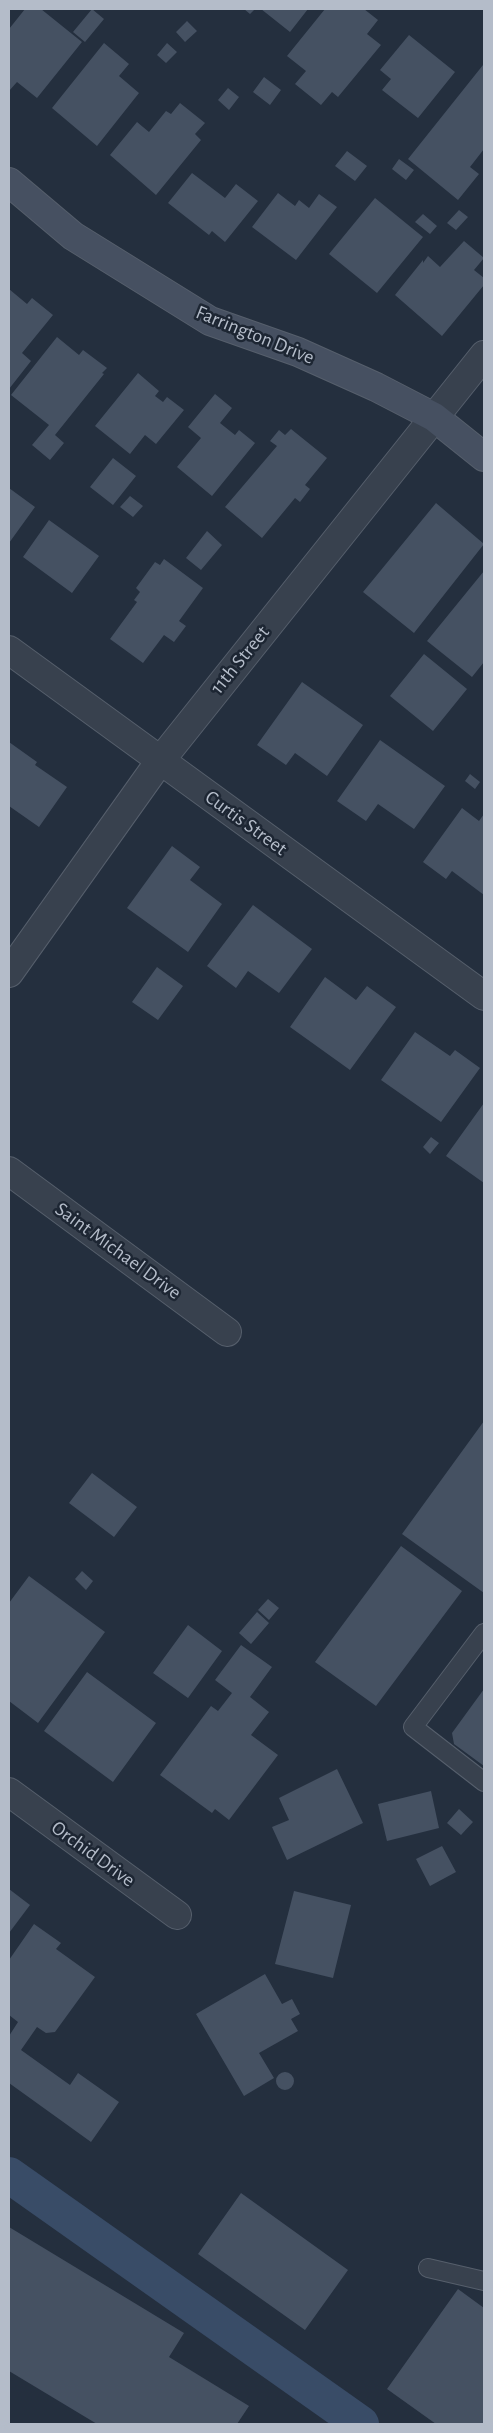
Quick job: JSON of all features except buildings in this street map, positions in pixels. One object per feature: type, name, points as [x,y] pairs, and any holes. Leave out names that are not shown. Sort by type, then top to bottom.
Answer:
[{"type":"street","name":"Farrington Drive","points":[[9,182],[73,236],[210,322],[298,352],[434,417],[484,457]]},
{"type":"street","name":"11th Street","points":[[9,973],[160,760],[484,355]]},
{"type":"street","name":"Curtis Street","points":[[9,650],[484,996]]},
{"type":"street","name":"Saint Michael Drive","points":[[9,1171],[227,1332]]},
{"type":"street","name":"Orchid Drive","points":[[9,1792],[177,1915]]},
{"type":"lane","points":[[484,1634],[413,1726],[484,1782]]},
{"type":"lane","points":[[428,2268],[484,2281]]},
{"type":"waterway","points":[[9,2175],[361,2424]]}]
